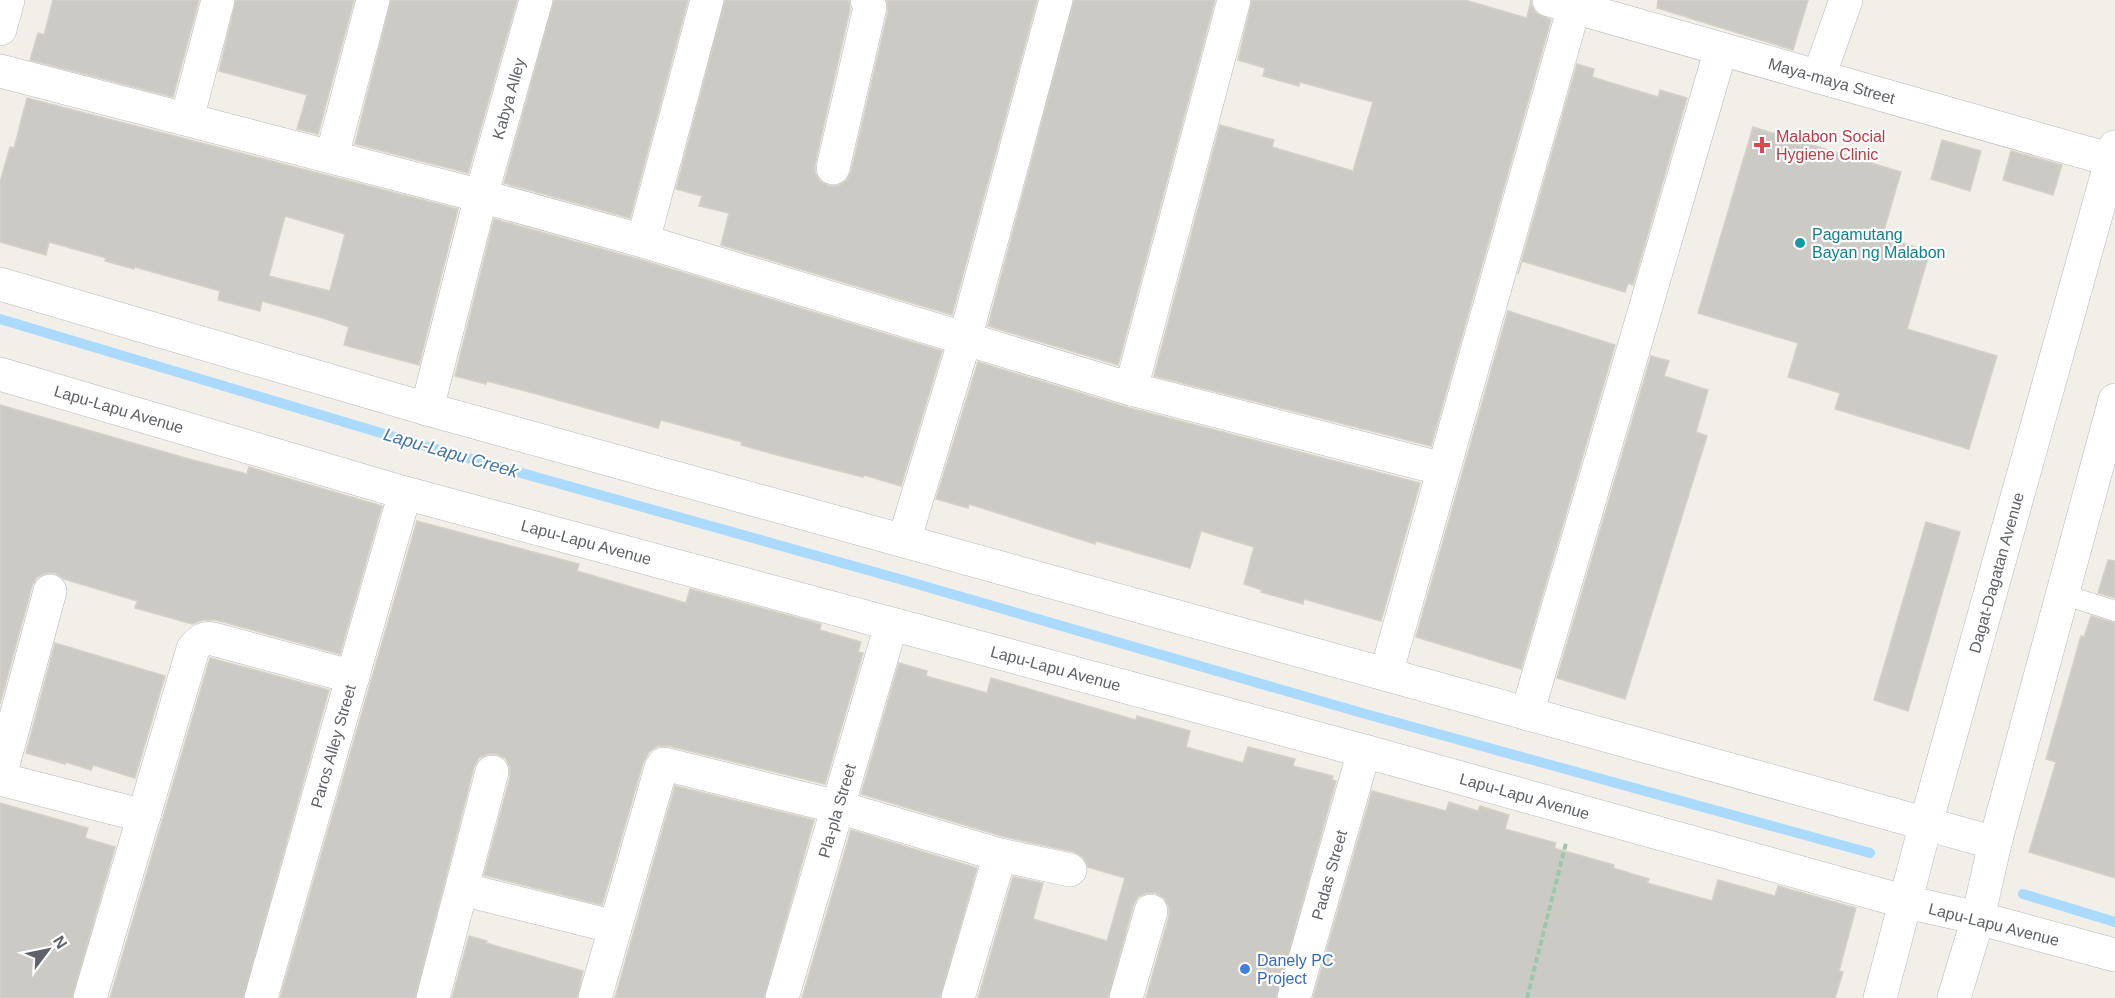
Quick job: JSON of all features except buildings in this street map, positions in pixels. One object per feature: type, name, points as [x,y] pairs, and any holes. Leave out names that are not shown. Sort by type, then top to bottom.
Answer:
[{"type":"street","points":[[0,28],[8,0]]},
{"type":"street","points":[[187,119],[218,0]]},
{"type":"street","points":[[332,156],[373,0]]},
{"type":"street","name":"Kabya Alley","points":[[427,409],[481,196],[536,0]]},
{"type":"street","points":[[643,242],[707,0]]},
{"type":"street","points":[[833,168],[870,7],[867,0]]},
{"type":"street","points":[[904,541],[965,339],[1056,0]]},
{"type":"street","points":[[1131,389],[1234,0]]},
{"type":"street","points":[[1819,76],[1846,0]]},
{"type":"street","points":[[1386,674],[1567,2]]},
{"type":"street","name":"Maya-maya Street","points":[[1567,2],[1721,49],[2113,156]]},
{"type":"street","points":[[1527,714],[1721,49]]},
{"type":"street","points":[[0,70],[481,196],[643,242],[1131,389],[1443,469]]},
{"type":"street","name":"Dagat-Dagatan Avenue","points":[[1880,998],[1926,823],[2113,156]]},
{"type":"street","points":[[0,284],[427,409],[1995,843]]},
{"type":"street","name":"Lapu-Lapu Avenue","points":[[0,374],[405,493],[1364,751],[1905,902],[1978,918],[2115,955]]},
{"type":"street","points":[[1954,998],[1978,918],[1995,843],[2115,400]]},
{"type":"street","name":"Paros Alley Street","points":[[261,998],[405,493]]},
{"type":"street","points":[[50,591],[0,778],[144,816]]},
{"type":"street","name":"Pla-pla Street","points":[[782,998],[891,625]]},
{"type":"street","points":[[90,998],[193,648],[200,641],[208,638],[352,677]]},
{"type":"street","name":"Padas Street","points":[[1294,998],[1364,751]]},
{"type":"street","points":[[595,998],[664,764],[838,807],[1000,855],[1070,870]]},
{"type":"street","points":[[433,998],[492,772]]},
{"type":"street","points":[[958,998],[1000,855]]},
{"type":"street","points":[[462,889],[615,927]]},
{"type":"street","points":[[1126,998],[1151,910]]},
{"type":"lane","points":[[2062,594],[2115,611]]},
{"type":"path","points":[[1527,998],[1575,810]]},
{"type":"waterway","name":"Lapu-Lapu Creek","points":[[0,319],[411,442],[903,580],[1362,713],[1870,853]]},
{"type":"waterway","points":[[2023,894],[2115,922]]},
{"type":"place","name":"Malabon Social Hygiene Clinic","points":[[1762,145]]},
{"type":"place","name":"Pagamutang Bayan ng Malabon","points":[[1800,243]]},
{"type":"place","name":"Danely PC Project","points":[[1245,969]]}]
